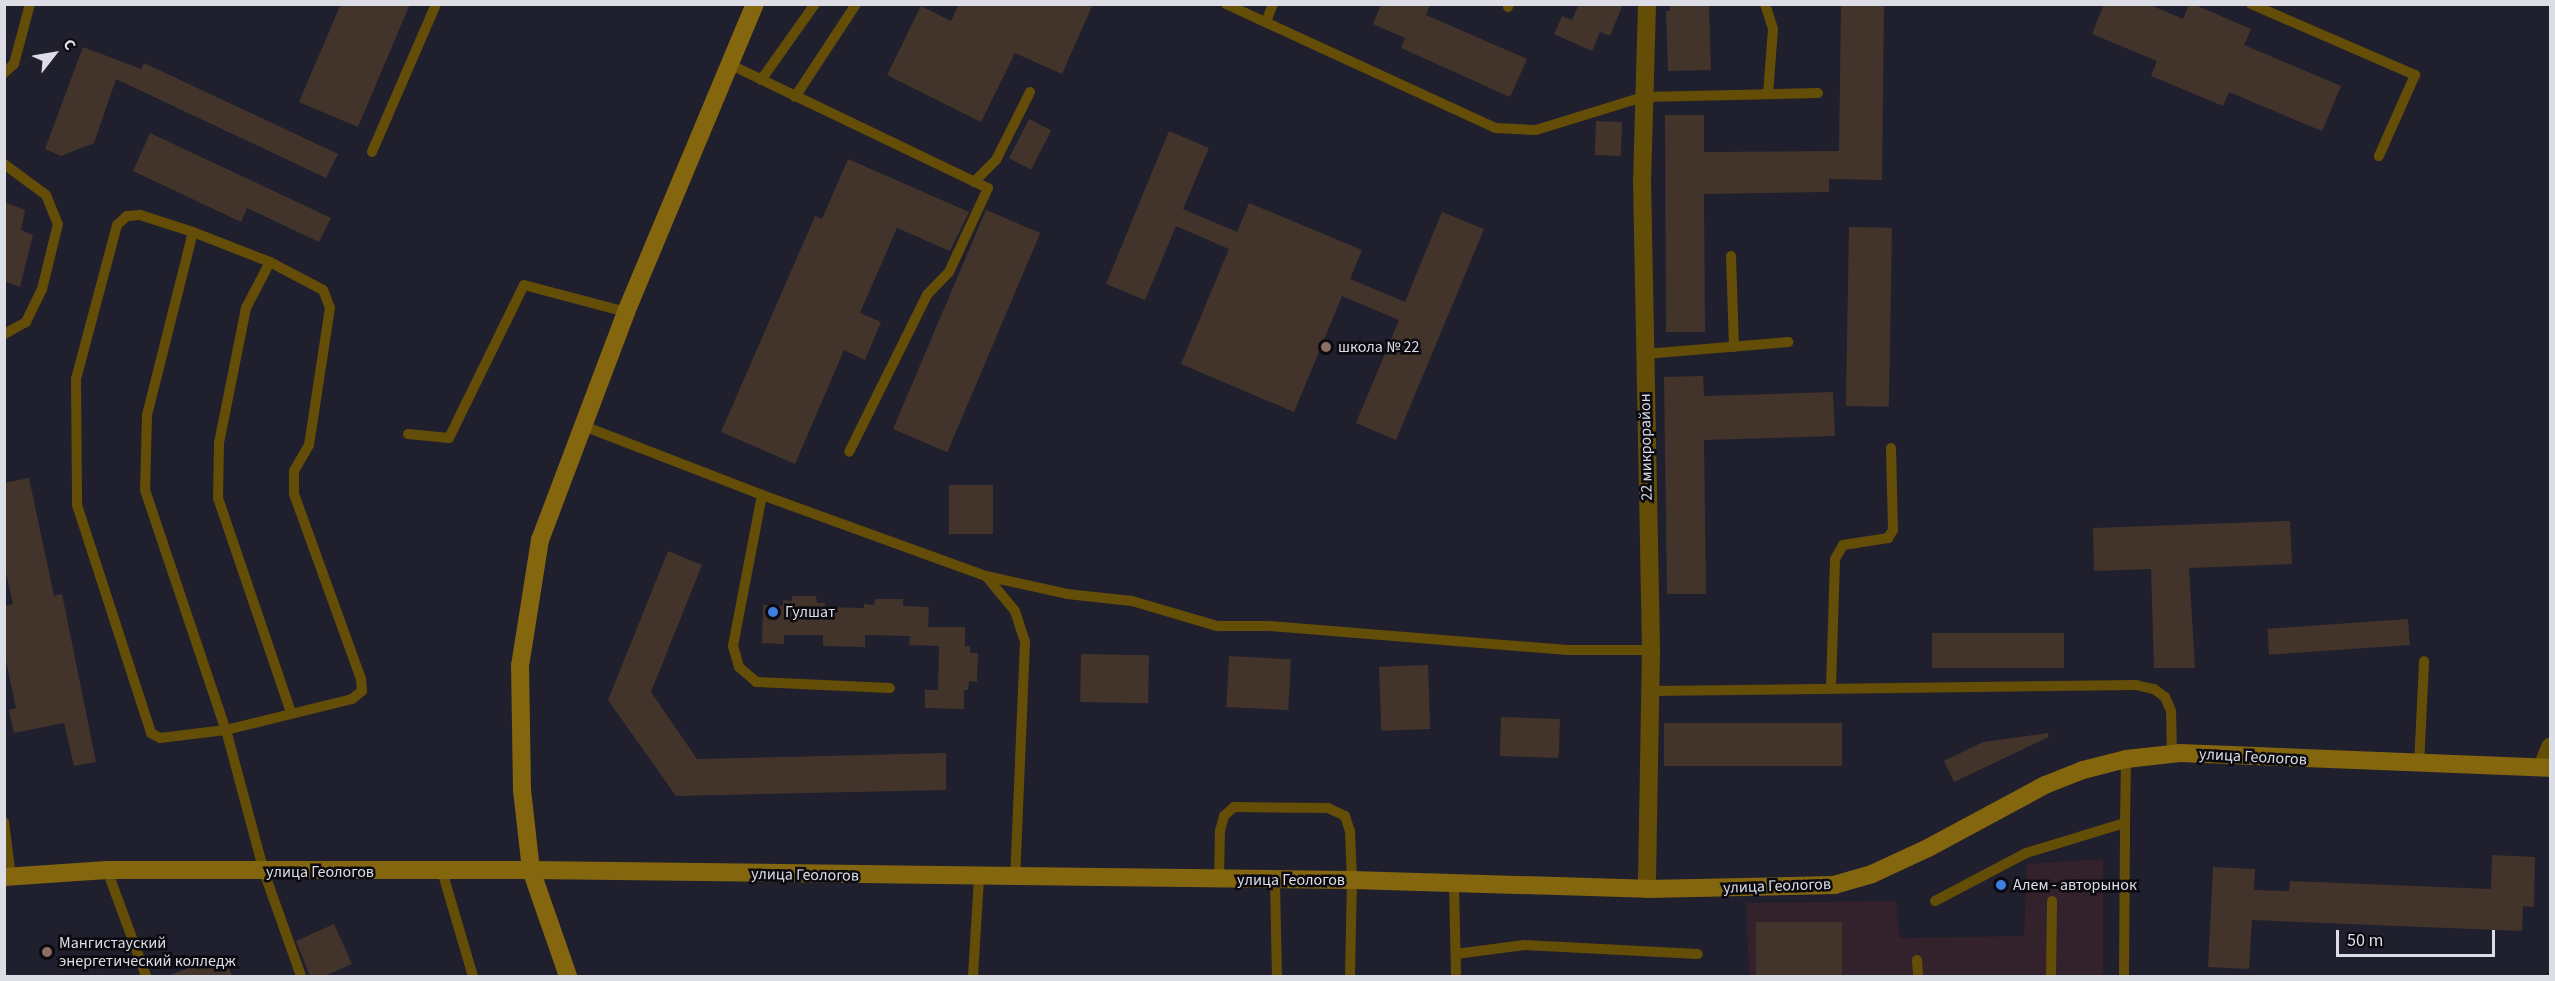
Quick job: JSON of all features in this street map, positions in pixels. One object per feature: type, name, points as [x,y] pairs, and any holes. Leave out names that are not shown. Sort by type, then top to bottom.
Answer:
[{"type":"street","points":[[568,976],[531,870],[522,790],[520,666],[540,540],[581,425],[626,312],[755,4]]},
{"type":"street","name":"22 микрорайон","points":[[1647,4],[1643,97],[1651,650],[1647,889]]},
{"type":"street","points":[[2546,767],[2550,747]]},
{"type":"street","name":"улица Геологов","points":[[8,877],[107,870],[264,872],[531,870],[1275,882],[1352,880],[1454,886],[1647,889],[1834,885],[1872,874],[1928,848],[2045,785],[2083,770],[2126,759],[2172,754],[2419,765],[2546,767]]},
{"type":"lane","points":[[4,73],[14,64],[30,4]]},
{"type":"lane","points":[[372,152],[436,4]]},
{"type":"lane","points":[[761,80],[815,4]]},
{"type":"lane","points":[[795,97],[856,4]]},
{"type":"lane","points":[[1226,4],[1495,128],[1536,130],[1643,97],[1818,93]]},
{"type":"lane","points":[[1266,22],[1273,4]]},
{"type":"lane","points":[[1765,4],[1773,29],[1768,94]]},
{"type":"lane","points":[[2252,4],[2415,75],[2379,156]]},
{"type":"lane","points":[[731,65],[988,188],[971,229],[949,272],[927,295],[849,452]]},
{"type":"lane","points":[[974,182],[996,159],[1030,92]]},
{"type":"lane","points":[[4,164],[46,195],[58,224],[42,289],[26,322],[4,334]]},
{"type":"lane","points":[[127,216],[140,216],[193,232],[270,262],[323,290],[329,298],[309,445],[294,471],[294,494],[361,679],[362,691],[352,699],[226,730],[160,738],[151,733],[77,505],[76,380],[117,225],[127,216]]},
{"type":"lane","points":[[193,232],[147,415],[145,490],[226,730],[264,872],[301,976]]},
{"type":"lane","points":[[1731,256],[1734,347]]},
{"type":"lane","points":[[270,262],[246,308],[219,443],[218,498],[291,713]]},
{"type":"lane","points":[[408,434],[449,438],[524,285],[626,312]]},
{"type":"lane","points":[[1645,354],[1788,342]]},
{"type":"lane","points":[[581,425],[762,495],[986,576],[1067,594],[1132,601],[1217,626],[1269,626],[1568,650],[1651,650]]},
{"type":"lane","points":[[1831,687],[1835,559],[1843,546],[1888,538],[1893,530],[1891,448]]},
{"type":"lane","points":[[762,495],[733,646],[739,667],[756,682],[890,688]]},
{"type":"lane","points":[[986,576],[1015,611],[1025,642],[1015,877]]},
{"type":"lane","points":[[2419,765],[2424,661]]},
{"type":"lane","points":[[1651,691],[1831,687],[2145,687],[2165,697],[2171,711],[2172,754]]},
{"type":"lane","points":[[2124,976],[2126,759]]},
{"type":"lane","points":[[1219,880],[1220,831],[1224,816],[1234,807],[1328,807],[1345,816],[1350,831],[1352,880],[1350,976]]},
{"type":"lane","points":[[4,822],[8,877]]},
{"type":"lane","points":[[1935,901],[2026,853],[2125,823]]},
{"type":"lane","points":[[107,870],[146,976]]},
{"type":"lane","points":[[441,871],[473,976]]},
{"type":"lane","points":[[973,976],[979,878]]},
{"type":"lane","points":[[1275,882],[1277,976]]},
{"type":"lane","points":[[1454,886],[1456,976]]},
{"type":"lane","points":[[2050,976],[2052,901]]},
{"type":"lane","points":[[1456,954],[1524,945],[1698,954]]},
{"type":"lane","points":[[1917,960],[1918,976]]},
{"type":"shaded area","points":[[2103,859],[2103,976],[1749,976],[1746,903],[1896,901],[1900,938],[2024,936],[2027,864]]},
{"type":"building","points":[[341,4],[410,4],[358,127],[299,102]]},
{"type":"building","points":[[959,4],[1093,4],[1062,74],[1015,53],[981,122],[887,75],[921,6],[951,21]]},
{"type":"building","points":[[1381,4],[1430,4],[1426,15],[1527,59],[1510,97],[1401,48],[1405,38],[1373,24]]},
{"type":"building","points":[[1579,4],[1623,4],[1610,36],[1600,32],[1592,51],[1554,34],[1562,16],[1572,20]]},
{"type":"building","points":[[1670,4],[1709,4],[1711,70],[1668,71],[1666,11],[1670,11]]},
{"type":"building","points":[[1841,4],[1884,4],[1882,180],[1829,179],[1829,192],[1704,194],[1705,332],[1666,332],[1665,115],[1704,115],[1704,152],[1839,151]]},
{"type":"building","points":[[2104,4],[2148,4],[2183,19],[2189,4],[2193,4],[2251,29],[2244,45],[2341,86],[2322,131],[2229,92],[2223,106],[2151,76],[2157,61],[2092,34]]},
{"type":"building","points":[[83,47],[141,69],[144,63],[338,154],[326,178],[116,79],[94,143],[61,156],[45,149]]},
{"type":"building","points":[[1029,119],[1051,130],[1031,170],[1009,158]]},
{"type":"building","points":[[1596,121],[1622,122],[1621,156],[1595,155]]},
{"type":"building","points":[[1169,131],[1209,148],[1183,209],[1237,232],[1249,203],[1362,250],[1350,279],[1405,302],[1442,212],[1484,229],[1396,440],[1356,423],[1399,320],[1342,296],[1294,412],[1181,364],[1229,249],[1176,226],[1145,300],[1106,284]]},
{"type":"building","points":[[150,133],[331,218],[319,242],[247,208],[241,222],[133,171]]},
{"type":"building","points":[[848,159],[969,212],[950,251],[897,228],[860,313],[881,322],[865,360],[844,350],[795,464],[721,432],[815,216],[822,219]]},
{"type":"building","points":[[4,202],[25,210],[21,230],[33,235],[20,287],[4,281]]},
{"type":"building","points":[[986,210],[1040,233],[947,452],[893,429]]},
{"type":"building","points":[[1849,227],[1892,228],[1889,407],[1846,406]]},
{"type":"building","points":[[1703,376],[1704,396],[1833,392],[1835,436],[1704,440],[1706,594],[1667,594],[1664,377]]},
{"type":"building","points":[[29,478],[54,596],[62,594],[96,762],[74,766],[64,723],[14,733],[9,710],[16,708],[4,651],[4,606],[13,604],[4,565],[4,483]]},
{"type":"building","points":[[949,485],[993,485],[993,534],[949,534]]},
{"type":"building","points":[[2290,521],[2292,564],[2189,568],[2195,668],[2154,668],[2151,569],[2094,571],[2093,528]]},
{"type":"building","points":[[668,551],[702,565],[651,692],[697,759],[946,753],[946,790],[676,796],[608,700]]},
{"type":"building","points":[[792,596],[816,596],[817,603],[825,603],[825,607],[864,608],[864,604],[874,605],[875,599],[903,599],[903,606],[929,607],[928,627],[965,627],[965,646],[970,646],[970,653],[978,653],[977,682],[969,681],[968,690],[964,690],[964,709],[925,708],[925,690],[938,690],[939,646],[909,645],[910,636],[865,635],[865,647],[823,646],[823,635],[784,635],[784,644],[762,643],[763,605],[783,606],[783,600],[792,601]]},
{"type":"building","points":[[2408,619],[2410,645],[2269,655],[2267,629]]},
{"type":"building","points":[[1932,633],[2064,633],[2064,668],[1932,668]]},
{"type":"building","points":[[1081,654],[1149,655],[1148,703],[1080,702]]},
{"type":"building","points":[[1229,656],[1291,659],[1288,710],[1226,707]]},
{"type":"building","points":[[1428,665],[1430,729],[1381,731],[1379,667]]},
{"type":"building","points":[[1501,717],[1560,719],[1559,758],[1500,756]]},
{"type":"building","points":[[1664,723],[1842,723],[1842,766],[1664,766]]},
{"type":"building","points":[[2048,733],[2049,737],[1954,782],[1944,761],[1983,742]]},
{"type":"building","points":[[2492,855],[2535,857],[2534,907],[2523,906],[2522,931],[2252,920],[2249,969],[2208,967],[2213,867],[2255,869],[2254,890],[2289,891],[2290,881],[2491,889]]},
{"type":"building","points":[[1756,922],[1842,922],[1842,976],[1756,976]]},
{"type":"building","points":[[334,924],[352,964],[324,976],[310,976],[296,941]]},
{"type":"building","points":[[223,955],[232,976],[170,976],[170,975]]},
{"type":"place","name":"школа № 22","points":[[1326,347]]},
{"type":"place","name":"Гулшат","points":[[773,612]]},
{"type":"place","name":"Алем - авторынок","points":[[2001,885]]},
{"type":"place","name":"Мангистауский энергетический колледж","points":[[47,952]]}]
